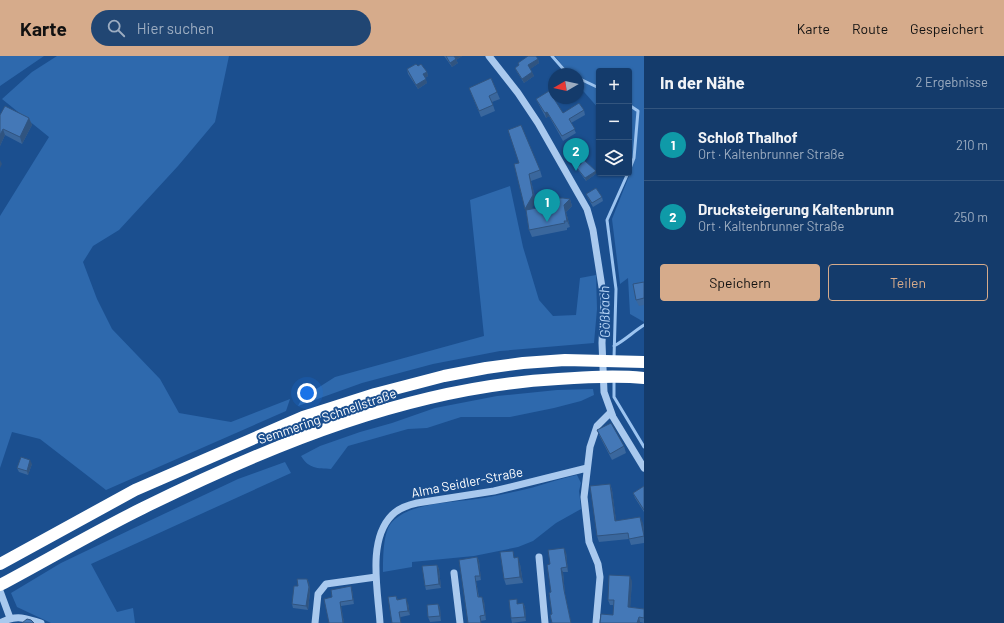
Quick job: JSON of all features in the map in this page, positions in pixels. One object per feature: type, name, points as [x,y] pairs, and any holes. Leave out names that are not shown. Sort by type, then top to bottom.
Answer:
[{"type":"highway","name":"Semmering Schnellstraße","points":[[0,564],[135,490],[303,418],[375,394],[444,376],[523,363],[564,360],[643,362]]},
{"type":"highway","name":"Semmering Schnellstraße","points":[[0,585],[142,509],[259,455],[309,435],[380,411],[449,393],[527,380],[605,377],[642,378]]},
{"type":"street","points":[[489,56],[538,123],[587,209],[593,230],[603,293],[604,392],[611,412],[623,435],[644,468]]},
{"type":"street","points":[[596,623],[600,577],[598,564],[590,542],[584,497],[590,447],[597,426],[611,412]]},
{"type":"street","name":"Alma Seidler-Straße","points":[[380,623],[376,561],[379,538],[384,526],[393,514],[405,506],[430,500],[494,491],[587,468]]},
{"type":"street","points":[[539,558],[545,623]]},
{"type":"street","points":[[454,573],[460,623]]},
{"type":"street","points":[[315,623],[318,594],[326,584],[376,577]]},
{"type":"street","points":[[0,591],[10,618]]},
{"type":"street","points":[[0,623],[10,618],[19,617],[41,623]]},
{"type":"shaded area","points":[[0,56],[44,56],[0,86]]},
{"type":"shaded area","points":[[57,56],[229,56],[215,122],[178,166],[119,230],[93,246],[83,262],[97,299],[112,329],[160,379],[179,413],[231,422],[290,399],[286,411],[106,490],[40,439],[12,432],[0,468],[0,216],[49,137],[2,99],[32,72]]},
{"type":"shaded area","points":[[555,56],[644,56],[644,322],[630,314],[628,278],[620,284],[612,219],[629,176],[632,176],[632,68],[596,68],[596,106],[584,92],[584,68],[564,68]]},
{"type":"shaded area","points":[[510,186],[523,247],[539,300],[553,316],[576,315],[580,278],[596,275],[597,309],[594,343],[500,351],[433,364],[362,383],[298,406],[302,398],[335,377],[484,336],[470,200]]},
{"type":"shaded area","points":[[593,389],[594,395],[581,401],[554,408],[510,417],[461,417],[427,428],[408,429],[348,446],[331,469],[310,466],[301,456],[320,446],[435,408],[497,396],[557,390]]},
{"type":"shaded area","points":[[285,462],[291,473],[91,564],[117,612],[133,608],[135,623],[51,623],[17,607],[11,593],[61,563],[238,479]]},
{"type":"shaded area","points":[[577,475],[581,483],[579,491],[581,509],[556,523],[533,541],[518,547],[474,556],[412,562],[412,567],[383,572],[385,538],[389,526],[400,515],[432,504],[481,498],[513,492]]},
{"type":"building","points":[[446,56],[454,56],[456,59],[450,63]]},
{"type":"building","points":[[528,56],[536,56],[538,59],[528,65],[532,72],[522,79],[515,68],[519,65],[518,63]]},
{"type":"building","points":[[416,64],[418,66],[421,64],[427,72],[423,74],[426,79],[416,85],[407,69]]},
{"type":"building","points":[[491,78],[497,92],[489,96],[493,105],[479,111],[469,88]]},
{"type":"building","points":[[548,92],[548,104],[557,104],[563,113],[577,104],[580,104],[584,110],[569,119],[575,129],[562,136],[547,112],[545,113],[536,99]]},
{"type":"building","points":[[5,106],[29,118],[20,137],[3,129],[0,135],[0,115]]},
{"type":"building","points":[[521,125],[540,170],[529,174],[533,195],[525,209],[514,164],[519,163],[508,130]]},
{"type":"building","points":[[584,160],[596,171],[585,178],[577,168]]},
{"type":"building","points":[[596,188],[602,197],[592,203],[586,194]]},
{"type":"building","points":[[559,198],[570,199],[564,205],[567,221],[564,221],[565,223],[529,230],[526,210],[559,204]]},
{"type":"building","points":[[644,282],[644,298],[636,300],[633,284]]},
{"type":"building","points":[[611,423],[624,446],[610,454],[597,430]]},
{"type":"building","points":[[21,457],[30,460],[27,471],[17,468]]},
{"type":"building","points":[[610,484],[615,521],[640,517],[644,536],[629,539],[628,533],[597,536],[590,486]]},
{"type":"building","points":[[644,486],[644,510],[633,493]]},
{"type":"building","points":[[564,548],[567,567],[561,568],[571,623],[552,623],[549,593],[551,592],[547,565],[550,564],[548,550]]},
{"type":"building","points":[[513,551],[514,558],[518,557],[520,577],[504,579],[500,552]]},
{"type":"building","points":[[477,557],[480,576],[475,576],[478,597],[482,597],[485,615],[480,616],[481,623],[468,623],[459,560]]},
{"type":"building","points":[[437,565],[439,584],[425,586],[422,566]]},
{"type":"building","points":[[609,575],[630,576],[628,607],[644,609],[644,618],[639,617],[637,623],[600,623],[601,614],[613,615],[614,600],[608,600]]},
{"type":"building","points":[[297,579],[307,579],[309,587],[306,606],[292,604],[294,586],[298,586]]},
{"type":"building","points":[[351,586],[353,600],[340,602],[343,623],[329,623],[324,599],[332,597],[331,590]]},
{"type":"building","points":[[396,596],[397,600],[406,598],[408,611],[399,612],[401,623],[392,623],[388,597]]},
{"type":"building","points":[[517,599],[517,604],[523,603],[525,617],[511,618],[509,600]]},
{"type":"building","points":[[438,604],[440,616],[428,617],[427,605]]},
{"type":"building","points":[[27,619],[31,620],[34,623],[22,623]]},
{"type":"waterway","name":"Gößbach","points":[[552,56],[562,68]]},
{"type":"waterway","name":"Gößbach","points":[[584,81],[596,87]]},
{"type":"waterway","name":"Gößbach","points":[[632,107],[638,111],[634,158],[632,163]]},
{"type":"waterway","name":"Gößbach","points":[[614,358],[616,289],[607,220],[627,176]]},
{"type":"waterway","points":[[614,346],[644,325]]},
{"type":"waterway","name":"Gößbach","points":[[614,380],[614,397],[644,447]]},
{"type":"place","name":"Drucksteigerung Kaltenbrunn","points":[[576,171]]},
{"type":"place","name":"Schloß Thalhof","points":[[547,222]]}]
